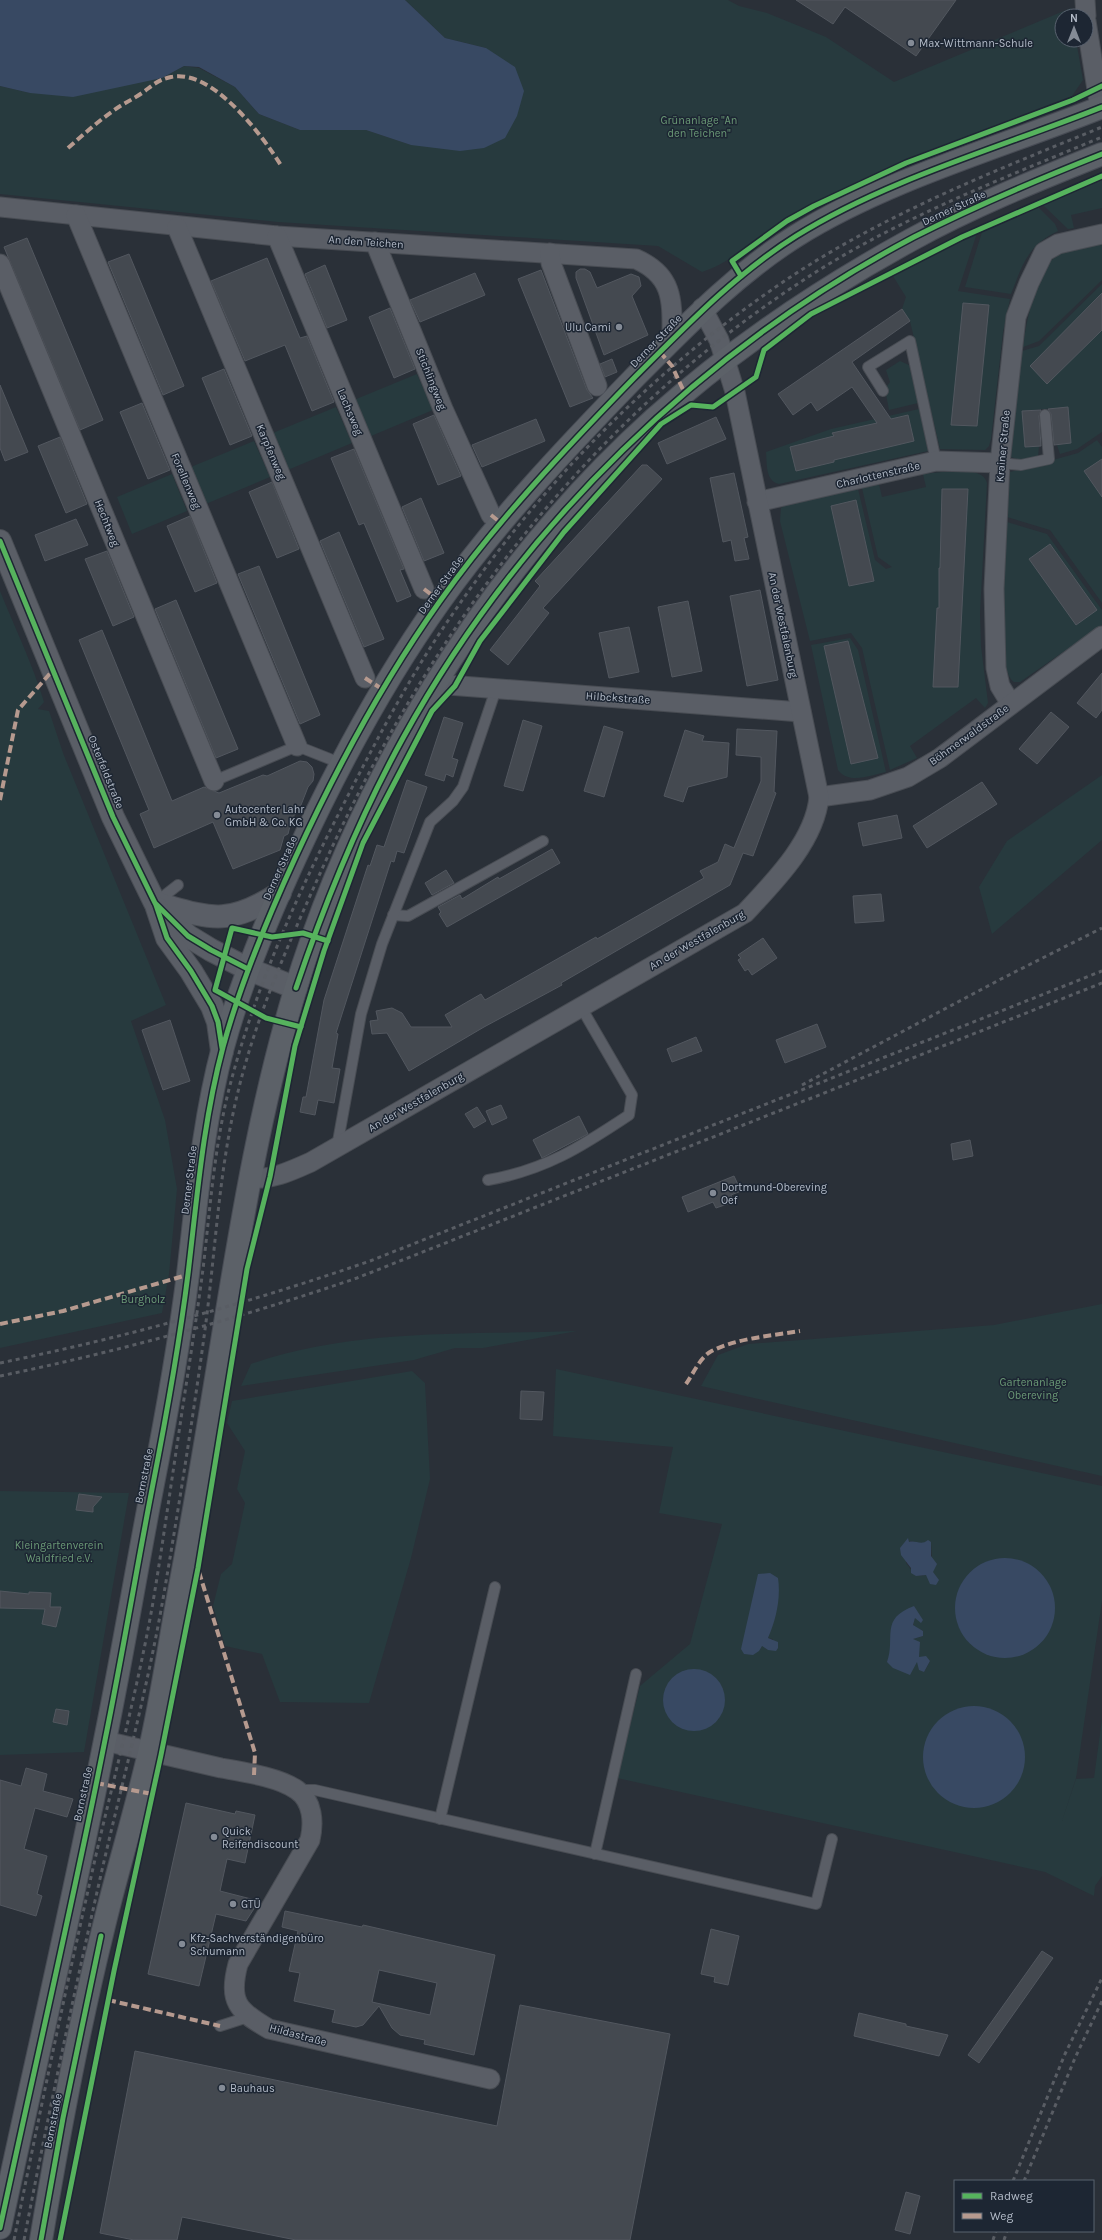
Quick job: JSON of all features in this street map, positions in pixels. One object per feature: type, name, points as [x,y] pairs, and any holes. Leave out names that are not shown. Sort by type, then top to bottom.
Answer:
[{"type":"main road","name":"Derner Straße","points":[[175,1362],[206,1125],[222,1051],[248,969],[280,893],[340,763],[396,666],[440,601],[473,557],[566,449],[702,308],[763,259],[829,217],[911,180],[1101,108]]},
{"type":"main road","name":"Derner Straße","points":[[221,1350],[251,1178],[276,1060],[296,988],[313,936],[357,828],[404,736],[435,684],[476,622],[514,573],[579,496],[655,418],[726,360],[822,293],[914,238],[1040,179],[1102,154]]},
{"type":"main road","name":"Bornstraße","points":[[41,2240],[63,2118],[98,1951],[150,1752],[221,1350]]},
{"type":"main road","name":"Bornstraße","points":[[0,2228],[105,1741],[175,1362]]},
{"type":"street","points":[[1091,48],[1101,108]]},
{"type":"street","name":"An den Teichen","points":[[0,207],[177,227],[277,236],[636,259],[651,265],[661,276],[668,289],[672,306],[672,340]]},
{"type":"street","name":"Forellenweg","points":[[76,215],[297,746]]},
{"type":"street","name":"Karpfenweg","points":[[177,227],[365,678]]},
{"type":"street","name":"Krainer Straße","points":[[1011,704],[1000,686],[996,668],[994,629],[1000,463],[1016,317],[1028,283],[1044,252],[1058,244],[1102,234]]},
{"type":"street","name":"Lachsweg","points":[[277,236],[424,589]]},
{"type":"street","name":"Stichlingweg","points":[[375,242],[443,409],[490,515]]},
{"type":"street","points":[[550,253],[551,263],[597,386]]},
{"type":"street","name":"Hechtweg","points":[[0,264],[214,781]]},
{"type":"street","name":"An der Westfalenburg","points":[[251,1178],[260,1179],[288,1172],[337,1147],[746,913],[780,876],[806,836],[818,807],[819,797],[757,502],[750,454],[726,360],[715,331],[702,308]]},
{"type":"street","name":"Charlottenstraße","points":[[757,502],[936,461],[1000,463]]},
{"type":"street","name":"Osterfeldstraße","points":[[0,541],[113,817],[155,903],[188,936],[211,950],[248,969],[296,988]]},
{"type":"street","name":"Böhmerwaldstraße","points":[[819,797],[870,790],[908,777],[940,758],[1102,636]]},
{"type":"street","name":"Hilbckstraße","points":[[435,684],[801,712]]},
{"type":"street","points":[[155,903],[209,917],[226,917],[257,907],[280,893]]},
{"type":"street","points":[[155,903],[167,938],[191,970],[212,1006],[218,1022],[222,1051]]},
{"type":"street","points":[[105,1741],[254,1775],[298,1790]]},
{"type":"street","name":"Hildastraße","points":[[298,1790],[311,1810],[313,1827],[304,1852],[238,1964],[235,1976],[234,1992],[238,2006],[248,2017],[269,2029],[490,2079]]},
{"type":"lane","points":[[883,391],[868,368],[910,341],[936,461]]},
{"type":"lane","points":[[1000,463],[1021,465],[1049,459],[1045,415]]},
{"type":"lane","points":[[337,1147],[361,1014],[393,915],[430,822],[453,801],[463,787],[496,689]]},
{"type":"lane","points":[[214,781],[297,746],[340,763]]},
{"type":"lane","points":[[393,915],[408,916],[543,841]]},
{"type":"lane","points":[[155,903],[178,885]]},
{"type":"lane","points":[[488,1180],[537,1168],[566,1155],[629,1115],[632,1095],[581,1007]]},
{"type":"lane","points":[[440,1819],[495,1587]]},
{"type":"lane","points":[[595,1854],[636,1674]]},
{"type":"lane","points":[[298,1790],[315,1790],[816,1904],[832,1839]]},
{"type":"lane","points":[[220,2026],[248,2017]]},
{"type":"green space","name":"Grünanlage \"An den Teichen\"","points":[[405,0],[728,0],[739,6],[767,13],[826,37],[894,82],[1054,15],[1054,48],[1077,48],[1083,80],[1072,96],[968,136],[832,194],[787,218],[728,260],[702,272],[658,246],[278,222],[0,194],[0,86],[30,93],[162,78],[184,66],[199,68],[235,87],[259,114],[300,130],[366,130],[411,145],[486,48],[445,38]]},
{"type":"green space","points":[[1102,180],[1102,208],[1071,215],[1074,228],[1068,229],[1043,205]]},
{"type":"green space","points":[[1038,207],[1055,224],[1058,231],[1039,243],[1027,257],[1011,294],[965,287],[982,232]]},
{"type":"green space","points":[[977,233],[958,291],[1010,299],[1003,332],[991,439],[989,446],[985,450],[940,449],[910,321],[902,309],[906,297],[893,276]]},
{"type":"green space","points":[[1102,244],[1102,280],[1039,341],[1023,347],[1033,297],[1043,272],[1050,262],[1057,256],[1067,251]]},
{"type":"green space","points":[[1102,284],[1102,432],[1077,449],[1060,454],[1057,445],[1071,443],[1068,407],[1022,411],[1025,447],[1039,446],[1038,457],[1020,460],[1011,457],[1022,351],[1039,346]]},
{"type":"green space","points":[[900,361],[909,365],[918,403],[889,410],[885,389],[890,382],[886,370]]},
{"type":"green space","points":[[417,374],[433,410],[364,439],[349,402]]},
{"type":"green space","points":[[336,407],[352,443],[283,472],[268,435]]},
{"type":"green space","points":[[919,409],[928,451],[779,484],[774,482],[769,475],[766,452],[831,429]]},
{"type":"green space","points":[[1097,440],[1102,447],[1102,603],[1050,530],[1007,517],[1010,472],[1078,453]]},
{"type":"green space","points":[[254,441],[270,477],[201,506],[186,469]]},
{"type":"green space","points":[[942,472],[975,472],[984,478],[987,483],[980,613],[981,646],[988,703],[985,708],[976,698],[910,746],[917,758],[890,770],[862,648],[851,633],[810,641],[780,521],[781,508],[787,504],[858,489],[875,560],[886,569],[892,567],[878,557],[862,488],[879,484],[882,497],[926,487],[923,474]]},
{"type":"green space","points":[[172,474],[187,511],[132,534],[117,497]]},
{"type":"green space","points":[[1007,522],[1047,534],[1102,610],[1102,625],[1020,682],[1014,682],[1008,673],[1004,656],[1003,607]]},
{"type":"green space","name":"Burgholz","points":[[0,591],[40,688],[44,702],[38,709],[49,711],[63,753],[166,1005],[131,1021],[165,1120],[177,1189],[169,1274],[162,1313],[0,1348]]},
{"type":"green space","points":[[850,638],[858,650],[886,772],[860,778],[848,777],[843,775],[838,770],[811,645]]},
{"type":"green space","points":[[1102,775],[1102,840],[992,934],[979,887],[1007,841]]},
{"type":"green space","name":"Gartenanlage Obereving","points":[[1102,1304],[1102,1476],[701,1386],[718,1355],[748,1344],[994,1325]]},
{"type":"green space","points":[[577,1331],[483,1348],[455,1348],[414,1360],[241,1386],[251,1364],[290,1352],[330,1344],[412,1336]]},
{"type":"green space","points":[[556,1369],[1102,1486],[1102,1601],[1076,1778],[1062,1821],[1076,1779],[1094,1778],[1102,1719],[1102,1876],[1095,1886],[1094,1896],[1045,1872],[617,1778],[640,1686],[690,1644],[722,1524],[659,1513],[673,1447],[553,1436]],"holes":[[[908,1539],[909,1542],[911,1541],[917,1544],[931,1542],[933,1572],[926,1575],[916,1576],[906,1563]],[[914,1606],[915,1617],[913,1626],[923,1631],[923,1636],[913,1639],[919,1657],[930,1661],[924,1672],[917,1661],[887,1662]],[[775,1615],[768,1638],[773,1639],[768,1650],[762,1646]],[[715,1677],[724,1697],[723,1707],[718,1720]]]},
{"type":"green space","points":[[412,1371],[425,1383],[430,1479],[411,1558],[369,1703],[280,1702],[262,1654],[225,1646],[213,1606],[221,1574],[232,1564],[245,1503],[237,1489],[245,1451],[227,1423],[232,1401]]},
{"type":"green space","name":"Kleingartenverein Waldfried e.V.","points":[[0,1491],[129,1493],[84,1752],[0,1755]]},
{"type":"water","points":[[0,0],[405,0],[445,38],[486,48],[515,67],[524,91],[517,116],[505,138],[484,148],[460,151],[411,145],[366,130],[300,130],[259,114],[235,87],[199,67],[184,66],[162,78],[73,97],[30,93],[0,86]]},
{"type":"water","points":[[908,1538],[909,1542],[923,1543],[928,1540],[931,1542],[931,1556],[937,1564],[933,1572],[939,1580],[936,1585],[930,1584],[926,1575],[916,1576],[911,1573],[911,1568],[901,1555],[900,1548]]},
{"type":"water","points":[[1005,1558],[1024,1561],[1041,1572],[1052,1589],[1055,1608],[1052,1627],[1041,1644],[1024,1655],[1005,1658],[986,1655],[969,1644],[958,1627],[955,1608],[958,1589],[969,1572],[986,1561]]},
{"type":"water","points":[[770,1573],[778,1578],[779,1593],[775,1616],[768,1638],[778,1642],[778,1648],[776,1651],[768,1650],[762,1646],[759,1651],[753,1655],[744,1654],[741,1649],[758,1574]]},
{"type":"water","points":[[914,1606],[923,1620],[921,1623],[915,1618],[913,1625],[923,1631],[923,1636],[913,1639],[920,1642],[919,1657],[926,1656],[930,1661],[924,1672],[919,1670],[917,1662],[910,1675],[893,1668],[887,1662],[892,1623],[903,1611]]},
{"type":"water","points":[[694,1669],[706,1671],[716,1678],[723,1688],[725,1700],[723,1712],[716,1722],[706,1729],[694,1731],[682,1729],[672,1722],[665,1712],[663,1700],[665,1688],[672,1678],[682,1671]]},
{"type":"water","points":[[974,1706],[994,1710],[1002,1714],[1010,1721],[1017,1729],[1021,1737],[1025,1757],[1021,1777],[1017,1785],[1010,1793],[1002,1800],[994,1804],[974,1808],[954,1804],[946,1800],[938,1793],[931,1785],[927,1777],[923,1757],[927,1737],[931,1729],[938,1721],[946,1714],[954,1710]]},
{"type":"building","points":[[796,0],[956,0],[916,56],[845,7],[833,24]]},
{"type":"building","points":[[27,238],[103,420],[80,430],[4,247]]},
{"type":"building","points":[[129,254],[184,386],[163,395],[108,262]]},
{"type":"building","points":[[267,258],[300,338],[307,336],[334,402],[312,411],[285,345],[245,361],[211,281]]},
{"type":"building","points":[[325,265],[347,320],[327,328],[305,274]]},
{"type":"building","name":"Ulu Cami","points":[[580,269],[585,269],[590,272],[597,288],[631,274],[639,277],[641,286],[632,296],[648,335],[604,355],[576,278],[576,272]]},
{"type":"building","points":[[541,270],[587,390],[593,398],[570,407],[518,279]]},
{"type":"building","points":[[475,273],[485,295],[420,322],[410,300]]},
{"type":"building","points":[[1102,293],[1102,330],[1047,384],[1030,366]]},
{"type":"building","points":[[963,303],[989,305],[977,426],[951,425]]},
{"type":"building","points":[[390,308],[415,369],[394,378],[369,317]]},
{"type":"building","points":[[902,309],[910,321],[852,362],[891,419],[908,415],[914,441],[834,460],[834,462],[796,471],[790,447],[834,436],[832,433],[877,423],[852,387],[817,411],[811,402],[793,415],[778,394]]},
{"type":"building","points":[[612,359],[617,372],[605,377],[600,364]]},
{"type":"building","points":[[224,369],[252,436],[230,445],[202,378]]},
{"type":"building","points":[[0,385],[28,452],[5,461],[0,448]]},
{"type":"building","points":[[142,403],[170,470],[148,479],[120,412]]},
{"type":"building","points":[[1068,407],[1071,443],[1054,445],[1051,414],[1048,409]]},
{"type":"building","points":[[1041,410],[1039,416],[1041,446],[1025,447],[1022,411]]},
{"type":"building","points":[[434,415],[461,476],[438,485],[413,424]]},
{"type":"building","points":[[716,417],[726,439],[667,464],[658,443]]},
{"type":"building","points":[[536,419],[545,441],[482,467],[472,445]]},
{"type":"building","points":[[60,437],[87,504],[66,513],[38,446]]},
{"type":"building","points":[[354,449],[404,569],[400,570],[411,596],[397,602],[364,523],[359,525],[331,458]]},
{"type":"building","points":[[1102,459],[1102,497],[1084,471]]},
{"type":"building","points":[[642,465],[647,465],[662,479],[543,608],[549,613],[508,665],[490,650],[540,586],[535,581]]},
{"type":"building","points":[[734,473],[748,537],[744,538],[749,559],[735,561],[731,540],[723,542],[710,478]]},
{"type":"building","points":[[272,482],[299,549],[277,558],[249,492]]},
{"type":"building","points":[[942,489],[968,489],[958,687],[933,687],[937,608],[939,608]]},
{"type":"building","points":[[421,498],[444,553],[424,561],[402,507]]},
{"type":"building","points":[[856,500],[874,581],[849,586],[831,506]]},
{"type":"building","points":[[190,516],[217,583],[195,592],[167,526]]},
{"type":"building","points":[[76,519],[88,545],[45,561],[35,535]]},
{"type":"building","points":[[339,532],[384,639],[364,647],[320,541]]},
{"type":"building","points":[[1050,544],[1097,610],[1076,625],[1029,559]]},
{"type":"building","points":[[107,551],[134,617],[113,626],[85,559]]},
{"type":"building","points":[[259,566],[320,715],[300,724],[238,574]]},
{"type":"building","points":[[760,590],[778,680],[747,686],[730,596]]},
{"type":"building","points":[[176,600],[238,749],[216,758],[155,609]]},
{"type":"building","points":[[688,601],[702,671],[672,677],[658,607]]},
{"type":"building","points":[[629,627],[639,672],[609,678],[599,633]]},
{"type":"building","name":"Autocenter Lahr GmbH & Co. KG","points":[[102,630],[172,801],[204,787],[219,793],[263,775],[267,776],[300,761],[307,762],[312,767],[314,774],[313,781],[308,787],[301,805],[297,808],[298,812],[294,815],[294,819],[291,822],[288,834],[284,836],[280,850],[233,869],[213,822],[154,848],[140,814],[149,810],[79,640]]},
{"type":"building","points":[[848,641],[878,758],[851,764],[824,646]]},
{"type":"building","points":[[1102,673],[1102,710],[1096,718],[1077,703]]},
{"type":"building","points":[[1051,712],[1069,727],[1037,764],[1019,749]]},
{"type":"building","points":[[444,717],[463,723],[452,758],[458,760],[453,777],[446,774],[444,781],[425,775]]},
{"type":"building","points":[[523,720],[542,726],[523,791],[504,786]]},
{"type":"building","points":[[604,726],[623,732],[604,797],[584,791]]},
{"type":"building","points":[[737,729],[777,731],[774,792],[776,793],[753,856],[743,853],[730,885],[561,983],[562,985],[484,1027],[409,1071],[387,1033],[372,1034],[370,1021],[378,1020],[376,1011],[392,1008],[402,1013],[411,1027],[452,1027],[445,1015],[481,994],[485,1000],[596,937],[597,939],[704,878],[700,871],[718,862],[725,844],[734,848],[761,781],[761,757],[736,755]]},
{"type":"building","points":[[685,730],[704,736],[702,741],[729,743],[727,777],[688,787],[683,802],[664,796]]},
{"type":"building","points":[[407,780],[427,787],[404,853],[397,851],[394,862],[391,861],[336,1033],[338,1034],[332,1068],[340,1069],[334,1103],[318,1100],[315,1115],[300,1112],[303,1097],[306,1097],[324,1000],[368,865],[370,866],[377,845],[384,847]]},
{"type":"building","points":[[982,782],[997,804],[927,848],[913,826]]},
{"type":"building","points":[[897,815],[902,838],[863,846],[858,823]]},
{"type":"building","points":[[552,849],[560,863],[447,927],[439,914],[441,912],[438,907],[460,895],[462,899],[498,877],[499,879]]},
{"type":"building","points":[[446,870],[454,883],[432,895],[425,883]]},
{"type":"building","points":[[881,894],[884,921],[855,923],[853,896]]},
{"type":"building","points":[[763,938],[777,958],[752,975],[748,969],[745,971],[738,960],[741,958],[738,955]]},
{"type":"building","points":[[170,1020],[190,1081],[163,1090],[142,1030]]},
{"type":"building","points":[[817,1024],[826,1047],[785,1063],[776,1040]]},
{"type":"building","points":[[696,1037],[702,1051],[672,1062],[667,1049]]},
{"type":"building","points":[[501,1105],[507,1118],[492,1125],[486,1111]]},
{"type":"building","points":[[477,1107],[486,1121],[474,1128],[465,1114]]},
{"type":"building","points":[[579,1116],[588,1134],[542,1158],[533,1140]]},
{"type":"building","points":[[970,1140],[973,1156],[953,1160],[951,1144]]},
{"type":"building","name":"Dortmund-Obereving Oef","points":[[734,1176],[741,1191],[731,1195],[733,1202],[716,1208],[713,1202],[688,1212],[682,1197]]},
{"type":"building","points":[[521,1391],[544,1392],[542,1420],[520,1419]]},
{"type":"building","points":[[79,1494],[102,1497],[93,1507],[93,1512],[76,1510]]},
{"type":"building","points":[[0,1591],[29,1594],[29,1592],[51,1593],[50,1607],[61,1607],[56,1627],[42,1624],[45,1609],[0,1608]]},
{"type":"building","points":[[56,1709],[69,1711],[67,1725],[53,1722]]},
{"type":"building","points":[[26,1768],[47,1774],[43,1791],[73,1799],[67,1817],[35,1808],[24,1849],[47,1856],[37,1894],[42,1896],[36,1916],[0,1905],[0,1780],[21,1786]]},
{"type":"building","points":[[186,1803],[235,1814],[236,1811],[255,1815],[245,1863],[227,1859],[220,1891],[259,1901],[246,1921],[216,1914],[199,1986],[148,1974]]},
{"type":"building","points":[[285,1911],[362,1927],[363,1925],[495,1955],[474,2055],[424,2044],[425,2040],[400,2035],[392,2028],[379,2006],[363,2025],[356,2027],[332,2022],[335,2010],[294,2001],[300,1973],[289,1971],[298,1931],[282,1927]],"holes":[[[379,1970],[437,1983],[430,2015],[372,2002]]]},
{"type":"building","points":[[711,1929],[739,1936],[728,1985],[714,1982],[715,1977],[701,1974]]},
{"type":"building","points":[[1042,1951],[1053,1958],[979,2063],[968,2055]]},
{"type":"building","name":"Bauhaus","points":[[520,2005],[670,2034],[630,2240],[296,2240],[182,2217],[177,2240],[134,2240],[100,2233],[135,2051],[497,2126]]},
{"type":"building","points":[[859,2013],[906,2024],[906,2026],[948,2035],[939,2056],[854,2036]]},
{"type":"building","points":[[906,2192],[920,2196],[910,2234],[895,2230]]},
{"type":"railway","points":[[14,2240],[75,1951],[96,1855],[133,1701],[152,1608],[203,1269],[219,1137],[228,1093],[238,1056],[262,984],[291,914],[340,811],[408,685],[438,636],[488,564],[524,518],[562,474],[645,391],[735,316],[783,282],[859,236],[938,196],[1102,127]]},
{"type":"railway","points":[[24,2240],[71,2008],[157,1633],[195,1402],[208,1307],[221,1188],[236,1100],[251,1045],[280,965],[314,887],[356,798],[403,712],[455,629],[512,551],[574,477],[642,407],[716,343],[796,285],[832,262],[869,241],[945,204],[984,186],[1102,137]]},
{"type":"railway","points":[[802,1085],[1001,979],[1102,928]]},
{"type":"railway","points":[[0,1363],[94,1342],[187,1318],[279,1291],[370,1261],[1102,971]]},
{"type":"railway","points":[[0,1376],[90,1356],[180,1333],[269,1307],[357,1278],[1102,983]]},
{"type":"railway","points":[[1013,2180],[1065,2054],[1102,1978]]},
{"type":"railway","points":[[1024,2180],[1075,2058],[1102,2001]]},
{"type":"railway","points":[[993,2240],[996,2232]]},
{"type":"railway","points":[[1004,2240],[1007,2232]]},
{"type":"marked path","points":[[68,148],[107,115],[155,84],[171,77],[187,77],[203,83],[219,93],[235,107],[262,139],[282,167]]},
{"type":"marked path","points":[[660,352],[672,366],[686,396]]},
{"type":"marked path","points":[[491,515],[501,523]]},
{"type":"marked path","points":[[424,589],[440,601]]},
{"type":"marked path","points":[[0,800],[18,710],[53,670]]},
{"type":"marked path","points":[[365,678],[382,689]]},
{"type":"marked path","points":[[0,1324],[63,1311],[187,1275]]},
{"type":"marked path","points":[[686,1384],[703,1358],[710,1352],[720,1347],[754,1338],[800,1331]]},
{"type":"marked path","points":[[199,1572],[255,1753],[254,1775]]},
{"type":"marked path","points":[[96,1783],[152,1794]]},
{"type":"marked path","points":[[108,2000],[220,2026]]},
{"type":"cycle path","points":[[741,276],[732,261],[787,221],[814,206],[906,163],[1073,100],[1102,86]]},
{"type":"cycle path","points":[[0,2228],[93,1801],[117,1677],[176,1355],[188,1274],[201,1160],[216,1075],[230,1022],[246,974],[265,927],[285,880],[345,757],[380,693],[419,631],[462,571],[485,542],[532,486],[608,405],[691,321],[731,285],[773,251],[796,236],[868,197],[946,165],[1102,107]]},
{"type":"cycle path","points":[[296,988],[331,892],[357,830],[403,738],[450,660],[502,586],[560,516],[622,450],[690,389],[761,333],[836,282],[914,237],[960,214],[1102,154]]},
{"type":"cycle path","points":[[60,2240],[114,1971],[161,1755],[198,1568],[247,1269],[270,1177],[295,1046],[324,951],[363,843],[432,711],[455,686],[480,641],[564,532],[661,424],[691,405],[713,407],[756,377],[764,350],[811,314],[962,237],[1102,176]]},
{"type":"cycle path","points":[[0,541],[113,817],[155,903],[188,936],[248,969]]},
{"type":"cycle path","points":[[156,905],[167,938],[191,971],[212,1006],[218,1022],[222,1048]]},
{"type":"cycle path","points":[[301,1027],[266,1018],[215,990],[232,928],[272,937],[303,933],[328,941]]},
{"type":"cycle path","points":[[41,2240],[63,2118],[101,1936]]},
{"type":"place","name":"Max-Wittmann-Schule","points":[[911,43]]},
{"type":"place","name":"Ulu Cami","points":[[619,327]]},
{"type":"place","name":"Autocenter Lahr GmbH & Co. KG","points":[[217,815]]},
{"type":"place","name":"Dortmund-Obereving Oef","points":[[713,1193]]},
{"type":"place","name":"Quick Reifendiscount","points":[[214,1837]]},
{"type":"place","name":"GTÜ","points":[[233,1904]]},
{"type":"place","name":"Kfz-Sachverständigenbüro Schumann","points":[[182,1944]]},
{"type":"place","name":"Bauhaus","points":[[222,2088]]}]
